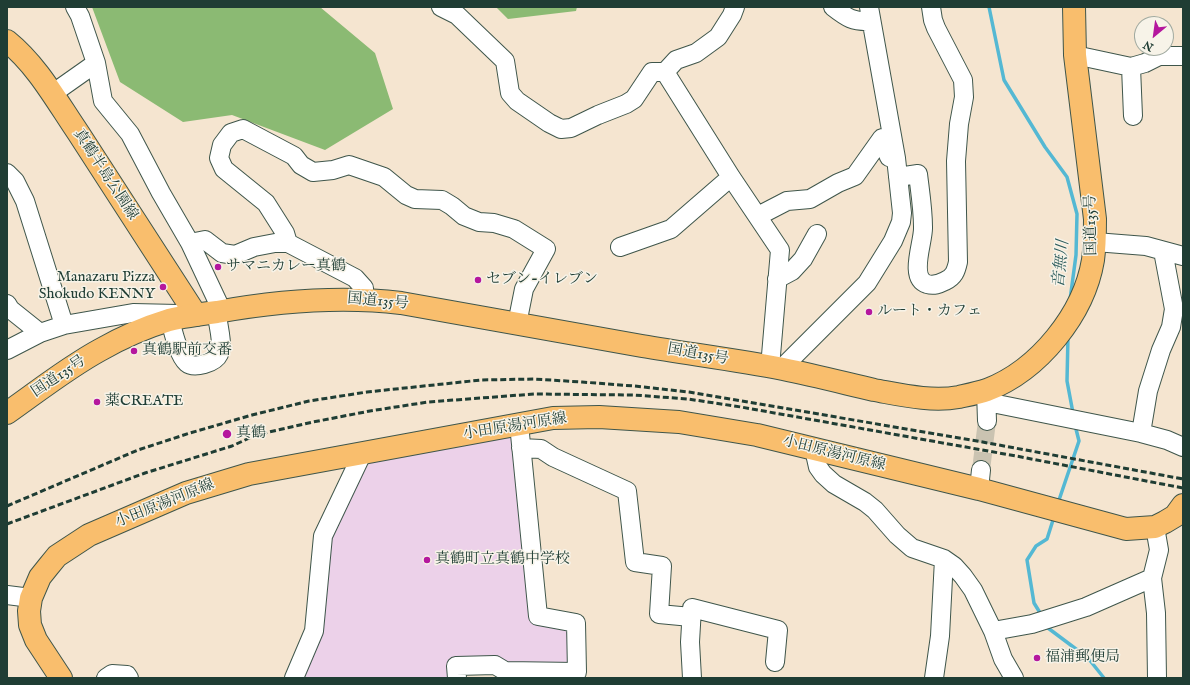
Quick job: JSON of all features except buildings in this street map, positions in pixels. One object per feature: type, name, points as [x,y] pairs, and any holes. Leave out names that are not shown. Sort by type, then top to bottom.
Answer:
[{"type":"main road","name":"国道135号","points":[[7,413],[69,369],[99,350],[150,327],[170,320],[269,303],[363,299],[401,303],[775,368],[898,395],[926,398],[987,396],[1002,383],[1036,359],[1060,333],[1076,308],[1086,286],[1093,261],[1095,242],[1093,201],[1075,55],[1074,7]]},
{"type":"main road","name":"真鶴半島公園線","points":[[7,41],[26,58],[211,312]]},
{"type":"main road","name":"小田原湯河原線","points":[[61,678],[36,640],[30,625],[29,610],[31,598],[40,578],[57,556],[89,535],[186,492],[242,476],[363,452],[552,418],[599,417],[679,422],[758,435],[814,449],[980,480],[1126,529],[1155,527],[1175,516],[1183,505]]},
{"type":"street","points":[[75,7],[80,16],[96,63],[103,101],[130,134],[161,193],[190,243],[221,346],[219,356],[211,362],[197,366],[187,364],[174,338],[170,320]]},
{"type":"street","points":[[442,7],[457,15],[505,62],[510,93],[517,101],[549,123],[561,129],[571,128],[634,99],[652,72],[665,72],[676,60],[696,53],[718,37],[732,15],[735,7]]},
{"type":"street","points":[[775,368],[867,283],[883,259],[901,222],[902,213],[896,158],[870,14],[858,22],[842,14],[833,7]]},
{"type":"street","points":[[898,178],[918,174],[924,228],[917,268],[919,277],[925,284],[934,285],[942,283],[956,273],[958,262],[956,161],[964,86],[958,69],[936,28],[931,7]]},
{"type":"street","points":[[1075,55],[1131,68],[1159,56],[1183,56]]},
{"type":"street","points":[[52,94],[96,63]]},
{"type":"street","points":[[1131,68],[1133,116]]},
{"type":"street","points":[[665,72],[780,250],[777,279],[775,368]]},
{"type":"street","points":[[288,243],[285,233],[266,203],[224,169],[219,158],[222,144],[232,134],[243,129],[294,156],[301,165],[313,172],[333,170],[349,165],[384,177],[406,195],[415,199],[442,200],[464,216],[479,222],[494,223],[514,229],[546,249],[524,289],[517,324]]},
{"type":"street","points":[[758,216],[787,201],[810,199],[855,176],[882,138],[888,157],[896,158]]},
{"type":"street","points":[[7,173],[15,181],[25,201],[64,325]]},
{"type":"street","points":[[620,247],[671,229],[731,176]]},
{"type":"street","points":[[777,279],[792,271],[803,259],[817,234]]},
{"type":"street","points":[[190,243],[205,240],[222,252],[235,255],[254,247],[275,243],[288,243],[355,278],[364,288],[363,299]]},
{"type":"street","points":[[1095,242],[1146,246],[1183,256]]},
{"type":"street","points":[[1141,433],[1148,391],[1161,350],[1171,327],[1174,309],[1163,251]]},
{"type":"street","points":[[7,304],[10,309],[40,334]]},
{"type":"street","points":[[7,350],[40,334],[64,325],[133,313],[211,312]]},
{"type":"street","points":[[987,421],[987,396],[1141,433],[1183,446]]},
{"type":"street","points":[[457,678],[456,666],[495,665],[504,671],[577,675],[576,623],[538,616],[519,424]]},
{"type":"street","points":[[521,448],[541,449],[553,457],[627,491],[635,562],[662,566],[659,614],[691,617]]},
{"type":"street","points":[[814,449],[818,468],[822,474],[834,484],[876,510],[897,535],[912,548],[944,560],[954,566],[964,576],[973,590],[993,630],[1003,659],[1014,678]]},
{"type":"street","points":[[294,678],[314,631],[323,536],[363,452]]},
{"type":"street","points":[[1155,527],[1158,550],[1152,578],[1156,613],[1156,678]]},
{"type":"street","points":[[934,678],[940,636],[944,560]]},
{"type":"street","points":[[993,630],[1032,624],[1086,607],[1152,578]]},
{"type":"street","points":[[7,595],[31,598]]},
{"type":"street","points":[[692,678],[690,642],[692,608],[778,630],[775,662]]},
{"type":"street","points":[[106,678],[112,674],[127,675],[129,678]]},
{"type":"shaded area","name":"真鶴町立真鶴中学校","points":[[513,434],[535,615],[569,623],[574,664],[493,663],[455,678],[298,678],[326,538],[366,460]]},
{"type":"green space","points":[[92,7],[320,7],[375,53],[393,109],[325,150],[232,115],[183,122],[120,82]]},
{"type":"green space","points":[[496,7],[577,7],[576,11],[508,19]]},
{"type":"waterway","name":"音無川","points":[[989,7],[1004,80],[1045,147],[1067,177],[1077,214],[1076,255],[1070,300]]},
{"type":"waterway","name":"音無川","points":[[1068,336],[1067,381],[1073,413]]},
{"type":"waterway","name":"音無川","points":[[1058,503],[1079,441],[1075,425]]},
{"type":"waterway","points":[[1042,616],[1034,603],[1027,560],[1036,546],[1047,539],[1054,517]]},
{"type":"waterway","points":[[1046,625],[1088,658],[1104,678]]},
{"type":"tunnel","points":[[981,470],[987,421]]},
{"type":"railway","points":[[7,506],[138,450],[252,415],[309,401],[367,392],[481,380],[534,379],[634,386],[689,392],[977,441],[1183,479]]},
{"type":"railway","points":[[7,524],[145,473],[232,446],[256,435],[370,411],[428,402],[534,394],[634,395],[688,399],[1016,456],[1183,488]]},
{"type":"place","name":"サマニカレー真鶴","points":[[218,267]]},
{"type":"place","name":"セブン-イレブン","points":[[478,280]]},
{"type":"place","name":"Manazaru Pizza Shokudo KENNY","points":[[163,287]]},
{"type":"place","name":"ルート・カフェ","points":[[869,312]]},
{"type":"place","name":"真鶴駅前交番","points":[[134,351]]},
{"type":"place","name":"薬CREATE","points":[[97,402]]},
{"type":"place","name":"真鶴","points":[[227,434]]},
{"type":"place","name":"真鶴町立真鶴中学校","points":[[427,560]]},
{"type":"place","name":"福浦郵便局","points":[[1037,658]]}]
